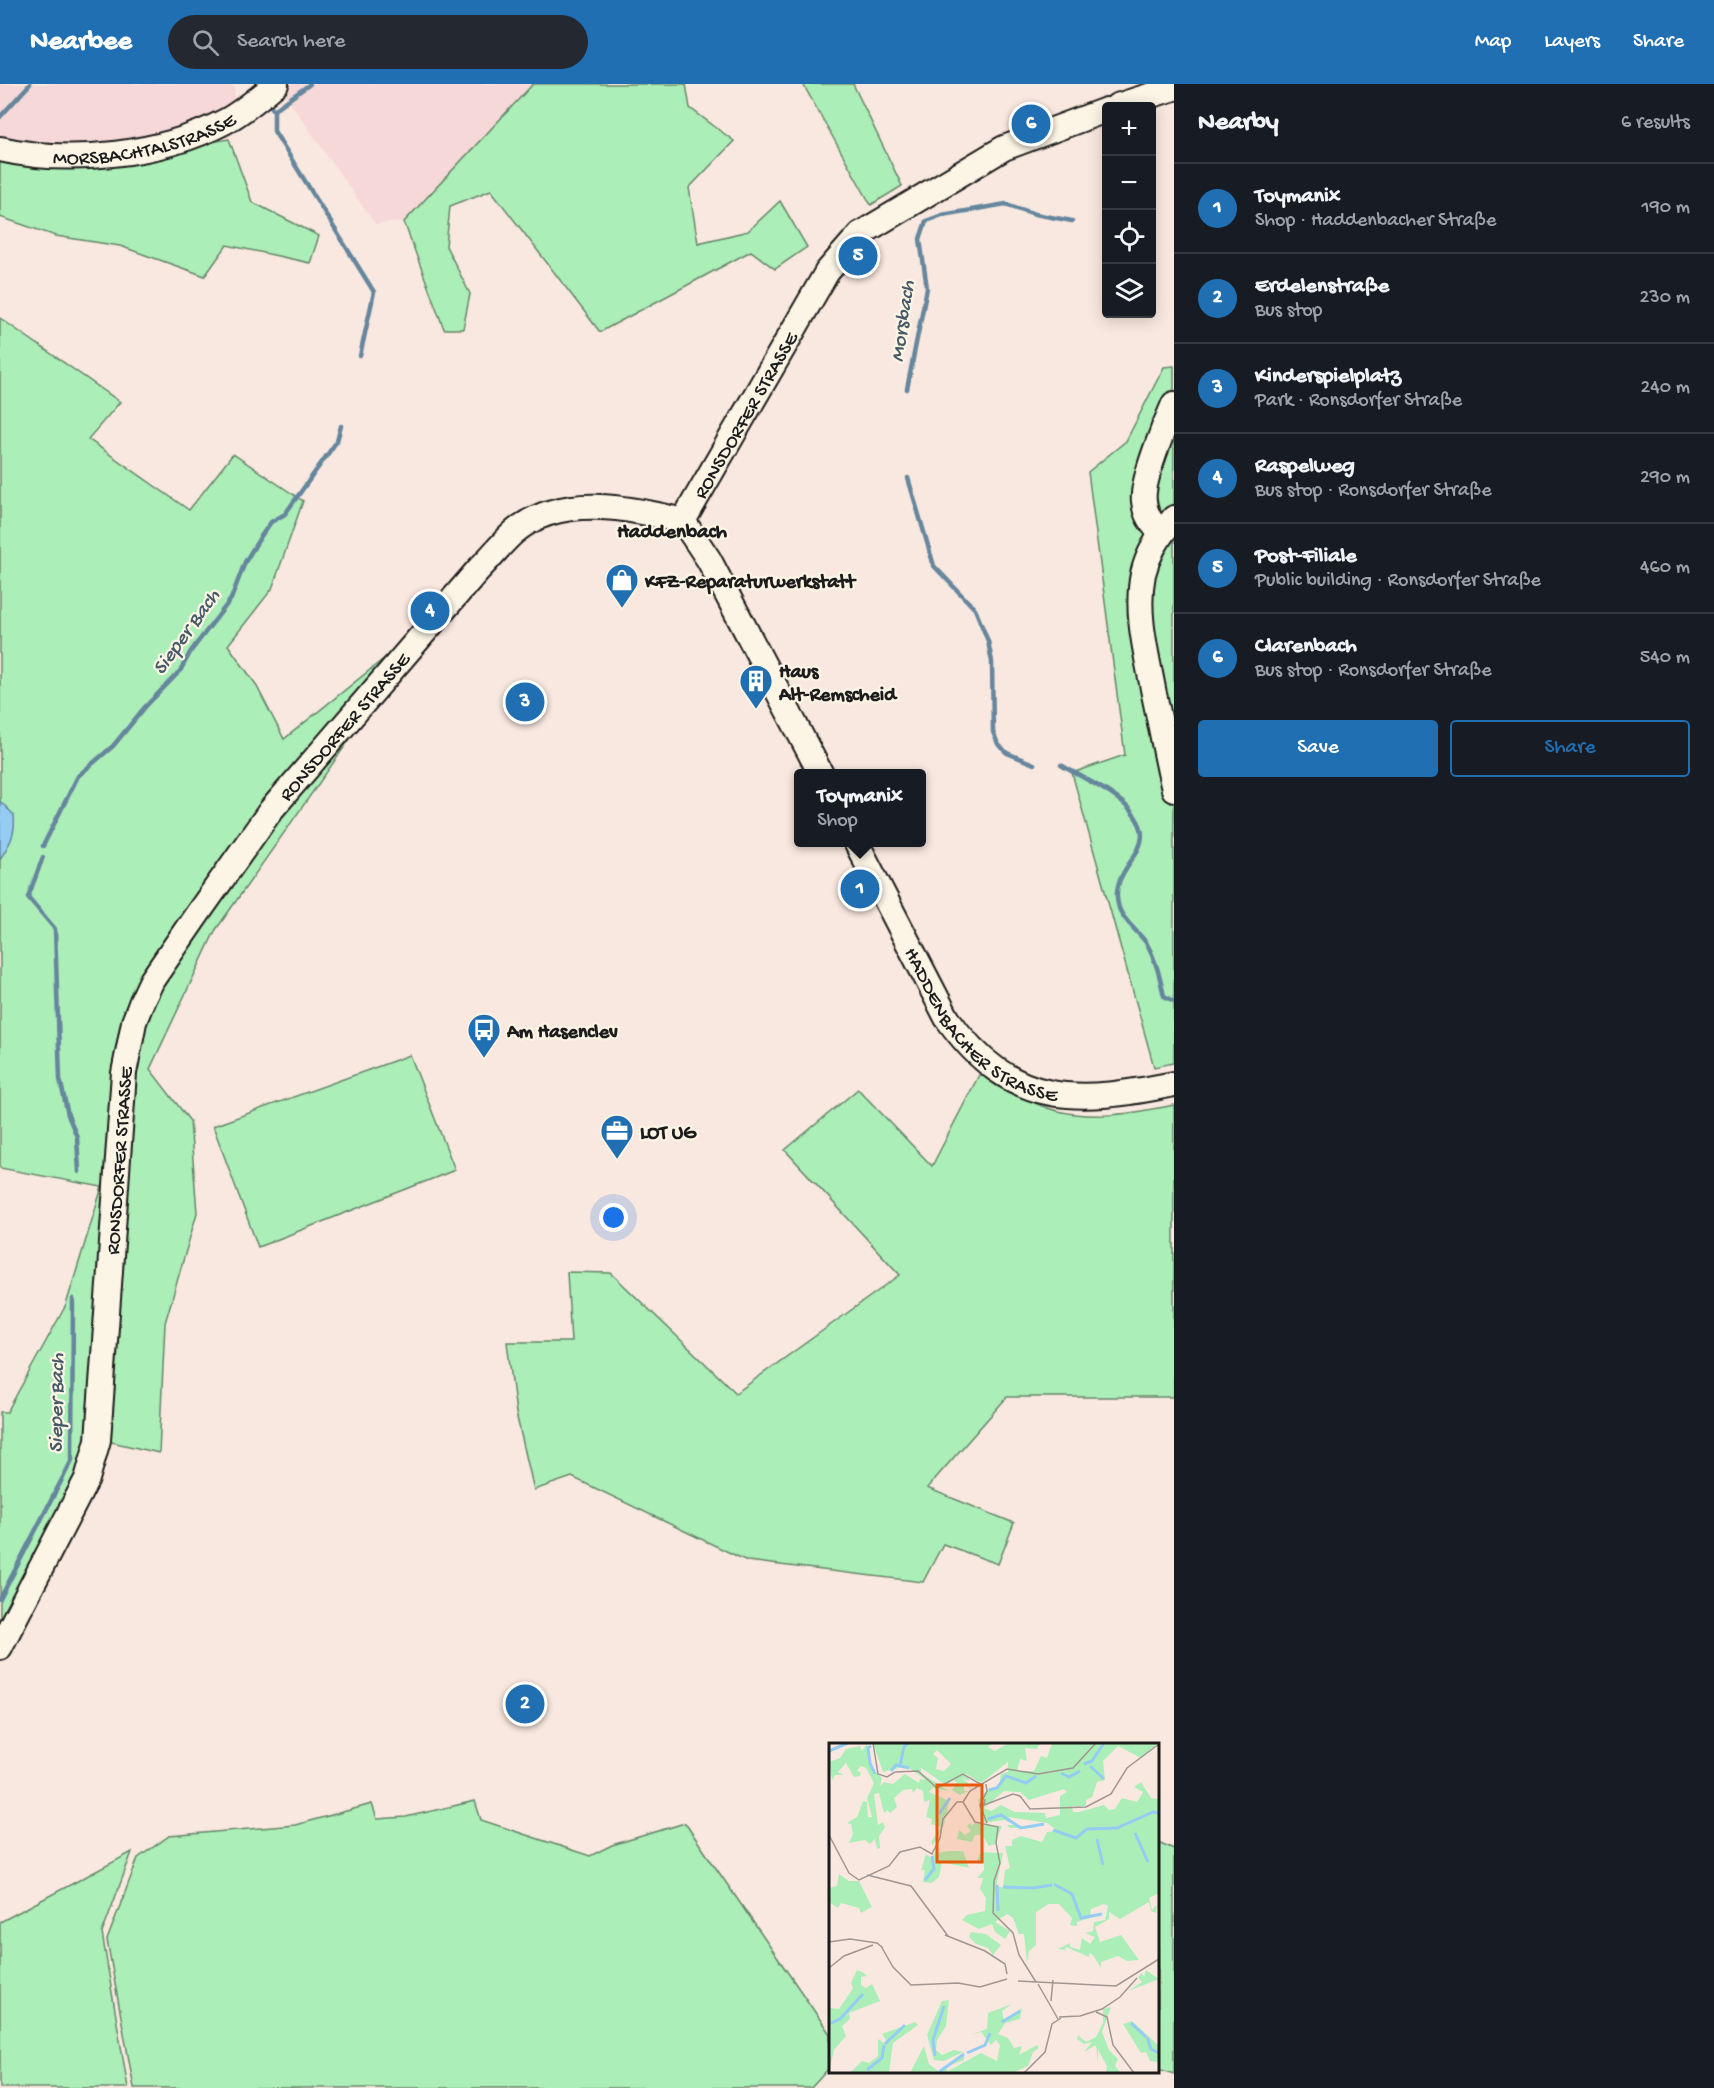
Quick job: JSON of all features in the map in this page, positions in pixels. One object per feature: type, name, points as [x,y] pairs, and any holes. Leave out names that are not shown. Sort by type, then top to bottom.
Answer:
[{"type":"main road","name":"MORSBACHTALSTRASSE","points":[[0,149],[69,155],[133,152],[172,143],[224,122],[274,85]]},
{"type":"main road","points":[[1129,102],[1173,87]]},
{"type":"main road","name":"RONSDORFER STRASSE","points":[[0,1647],[87,1479],[98,1440],[124,1073],[134,1023],[152,980],[272,810],[471,578],[513,533],[538,517],[592,507],[634,509],[683,521],[827,272],[860,234],[1004,148],[1102,112]]},
{"type":"main road","points":[[1174,404],[1144,487],[1144,501],[1152,525],[1168,525],[1143,573],[1139,600],[1151,676],[1174,789]]},
{"type":"main road","points":[[683,521],[709,560],[818,769]]},
{"type":"main road","name":"HADDENBACHER STRASSE","points":[[858,847],[947,1018],[966,1044],[987,1062],[1026,1087],[1054,1095],[1102,1097],[1174,1084]]},
{"type":"shaded area","points":[[0,84],[232,84],[235,89],[229,139],[85,164],[6,162],[0,160]]},
{"type":"shaded area","points":[[288,84],[533,84],[404,222],[375,224],[281,89]]},
{"type":"green space","points":[[533,84],[686,84],[690,108],[734,141],[689,188],[698,243],[748,231],[780,201],[807,247],[775,269],[751,251],[600,332],[491,190],[450,206],[446,246],[470,294],[463,329],[444,329],[404,222]]},
{"type":"green space","points":[[803,84],[853,84],[902,186],[871,205]]},
{"type":"green space","points":[[229,139],[252,202],[319,236],[310,263],[227,245],[205,276],[120,246],[56,236],[0,217],[0,160],[85,164]]},
{"type":"green space","points":[[0,318],[120,402],[88,439],[189,510],[233,454],[303,501],[272,589],[228,645],[255,683],[284,739],[391,653],[364,719],[215,931],[150,1069],[190,1121],[197,1213],[165,1323],[159,1453],[99,1439],[0,1628],[0,1412],[7,1412],[66,1305],[102,1187],[0,1168]]},
{"type":"green space","points":[[1174,366],[1174,1063],[1154,1067],[1072,773],[1125,755],[1088,472],[1126,441],[1164,367]]},
{"type":"green space","points":[[410,1055],[455,1170],[258,1247],[213,1126]]},
{"type":"green space","points":[[980,1073],[1035,1103],[1069,1113],[1114,1115],[1174,1105],[1174,1397],[1007,1397],[927,1488],[1014,1523],[998,1564],[943,1544],[923,1582],[747,1561],[572,1477],[534,1490],[516,1413],[507,1342],[571,1342],[567,1272],[611,1273],[736,1393],[900,1275],[785,1150],[858,1089],[932,1166]]},
{"type":"green space","points":[[475,1801],[481,1820],[590,1856],[612,1845],[685,1823],[829,2033],[829,2068],[811,2088],[134,2088],[107,1940],[138,1858],[169,1836],[295,1825],[372,1804],[377,1819],[406,1817]]},
{"type":"green space","points":[[1159,1842],[1174,1849],[1174,2074],[1159,2069]]},
{"type":"green space","points":[[132,1852],[102,1933],[128,2088],[0,2088],[0,1922]]},
{"type":"water","points":[[0,801],[14,815],[14,828],[12,838],[0,859]]},
{"type":"waterway","name":"Morsbach","points":[[0,117],[30,84]]},
{"type":"waterway","name":"Morsbach","points":[[266,100],[274,110],[310,84]]},
{"type":"waterway","name":"Sieper Bach","points":[[274,110],[274,131],[374,292],[360,356]]},
{"type":"waterway","name":"Morsbach","points":[[907,389],[927,288],[920,239],[926,221],[942,215],[1006,204],[1035,214],[1072,221]]},
{"type":"waterway","name":"Sieper Bach","points":[[43,846],[78,776],[113,746],[145,707],[180,671],[191,651],[231,599],[245,562],[259,539],[271,522],[285,514],[337,441],[341,426]]},
{"type":"waterway","name":"Morsbach","points":[[908,478],[934,566],[975,609],[988,641],[992,662],[993,732],[998,744],[1007,753],[1034,764]]},
{"type":"waterway","name":"Morsbach","points":[[1061,765],[1116,798],[1137,819],[1142,833],[1140,844],[1120,878],[1117,892],[1119,908],[1147,944],[1164,996],[1174,1001]]},
{"type":"waterway","name":"Sieper Bach","points":[[43,857],[28,897],[55,929],[60,1079],[68,1115],[77,1137],[79,1172]]},
{"type":"waterway","name":"Sieper Bach","points":[[0,1599],[72,1460],[73,1299]]},
{"type":"place","name":"Clarenbach","points":[[1031,124]]},
{"type":"place","name":"Post-Filiale","points":[[858,256]]},
{"type":"place","name":"KFZ-Reparaturwerkstatt","points":[[622,609]]},
{"type":"place","name":"Raspelweg","points":[[430,611]]},
{"type":"place","name":"Kinderspielplatz","points":[[525,702]]},
{"type":"place","name":"Haus Alt-Remscheid","points":[[756,710]]},
{"type":"place","name":"Toymanix","points":[[860,889]]},
{"type":"place","name":"Am Hasenclev","points":[[484,1059]]},
{"type":"place","name":"LOT UG","points":[[617,1160]]},
{"type":"place","name":"Erdelenstraße","points":[[525,1704]]},
{"type":"district","name":"Haddenbach","points":[[672,530]]}]
